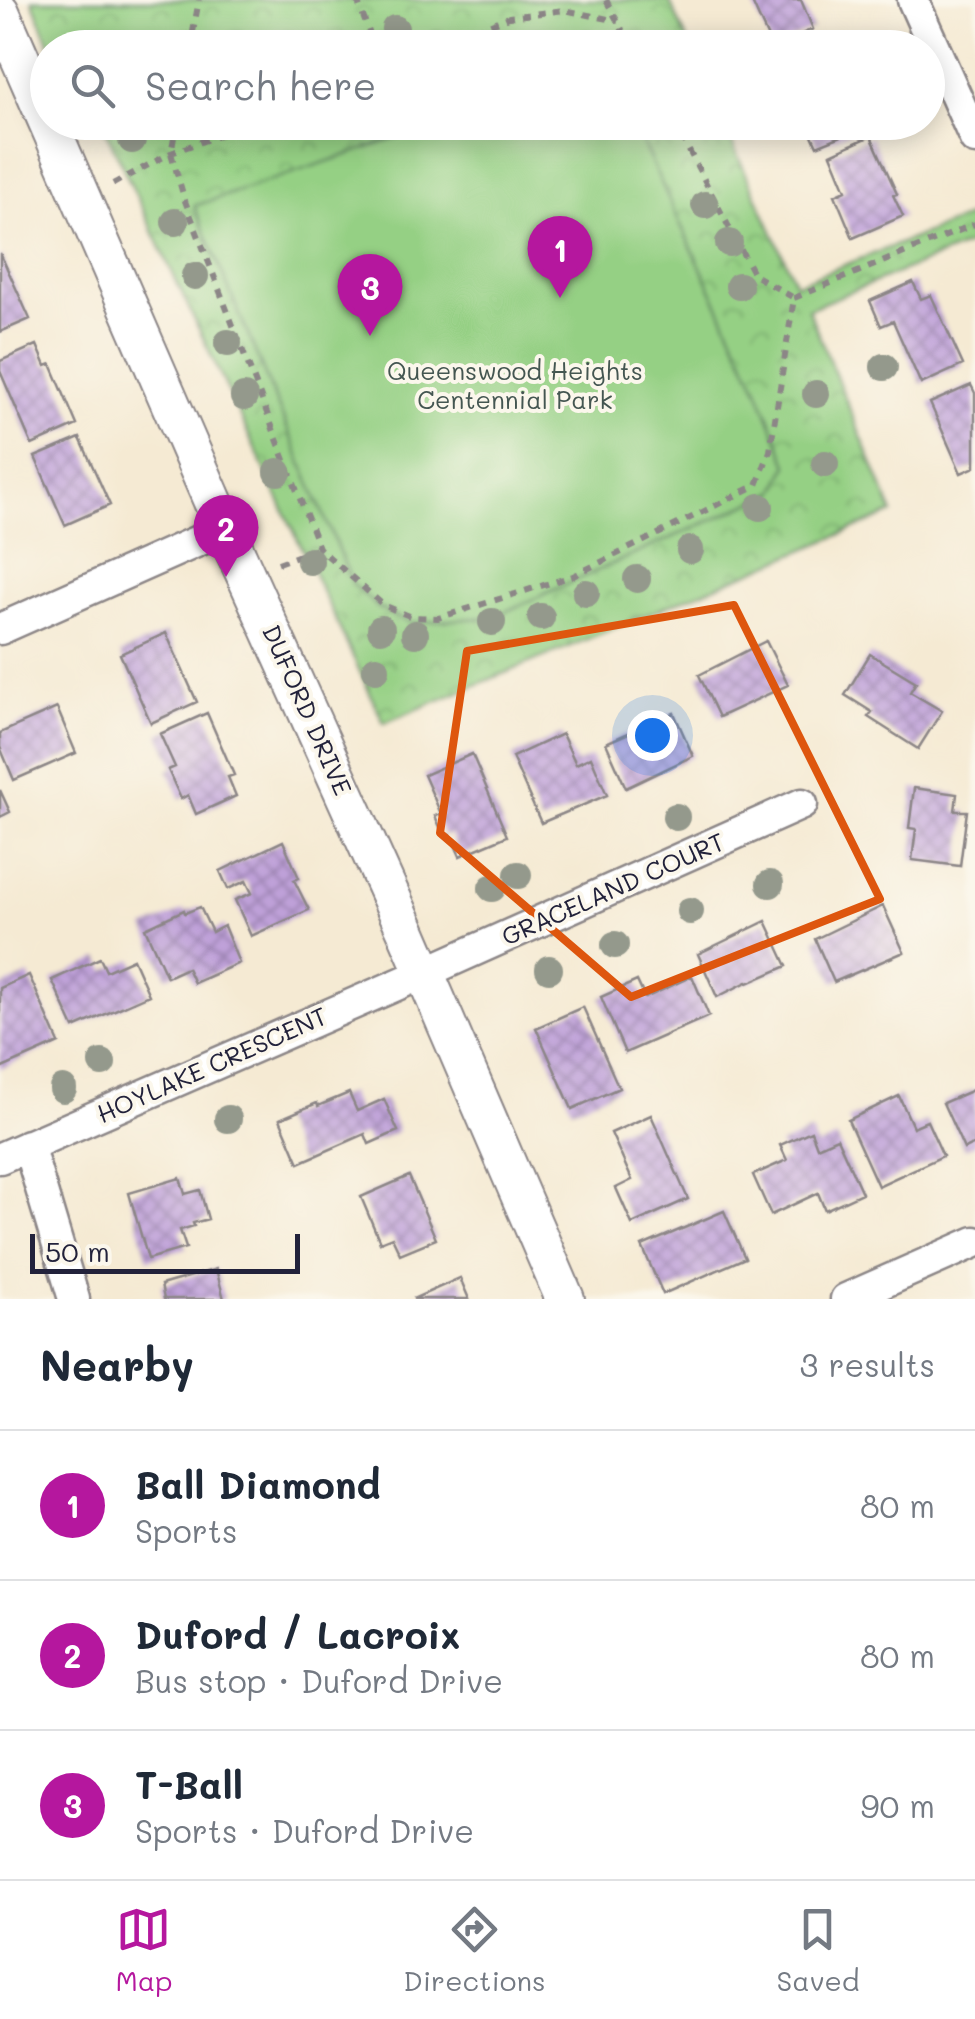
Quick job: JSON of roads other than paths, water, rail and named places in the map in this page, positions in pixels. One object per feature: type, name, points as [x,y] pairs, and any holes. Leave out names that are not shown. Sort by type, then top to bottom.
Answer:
[{"type":"street","points":[[913,0],[926,30]]},
{"type":"street","name":"DUFORD DRIVE","points":[[0,12],[30,81]]},
{"type":"street","points":[[945,72],[975,139]]},
{"type":"street","name":"DUFORD DRIVE","points":[[56,140],[566,1299]]},
{"type":"street","points":[[0,629],[224,529]]},
{"type":"street","name":"GRACELAND COURT","points":[[424,973],[802,804]]},
{"type":"street","name":"HOYLAKE CRESCENT","points":[[0,1158],[424,973]]},
{"type":"street","points":[[28,1146],[74,1299]]},
{"type":"street","points":[[846,1299],[975,1242]]},
{"type":"place","name":"Ball Diamond","points":[[560,298]]},
{"type":"place","name":"T-Ball","points":[[370,336]]},
{"type":"place","name":"Duford / Lacroix","points":[[226,577]]},
{"type":"park label","name":"Queenswood Heights Centennial Park","points":[[515,386]]}]
